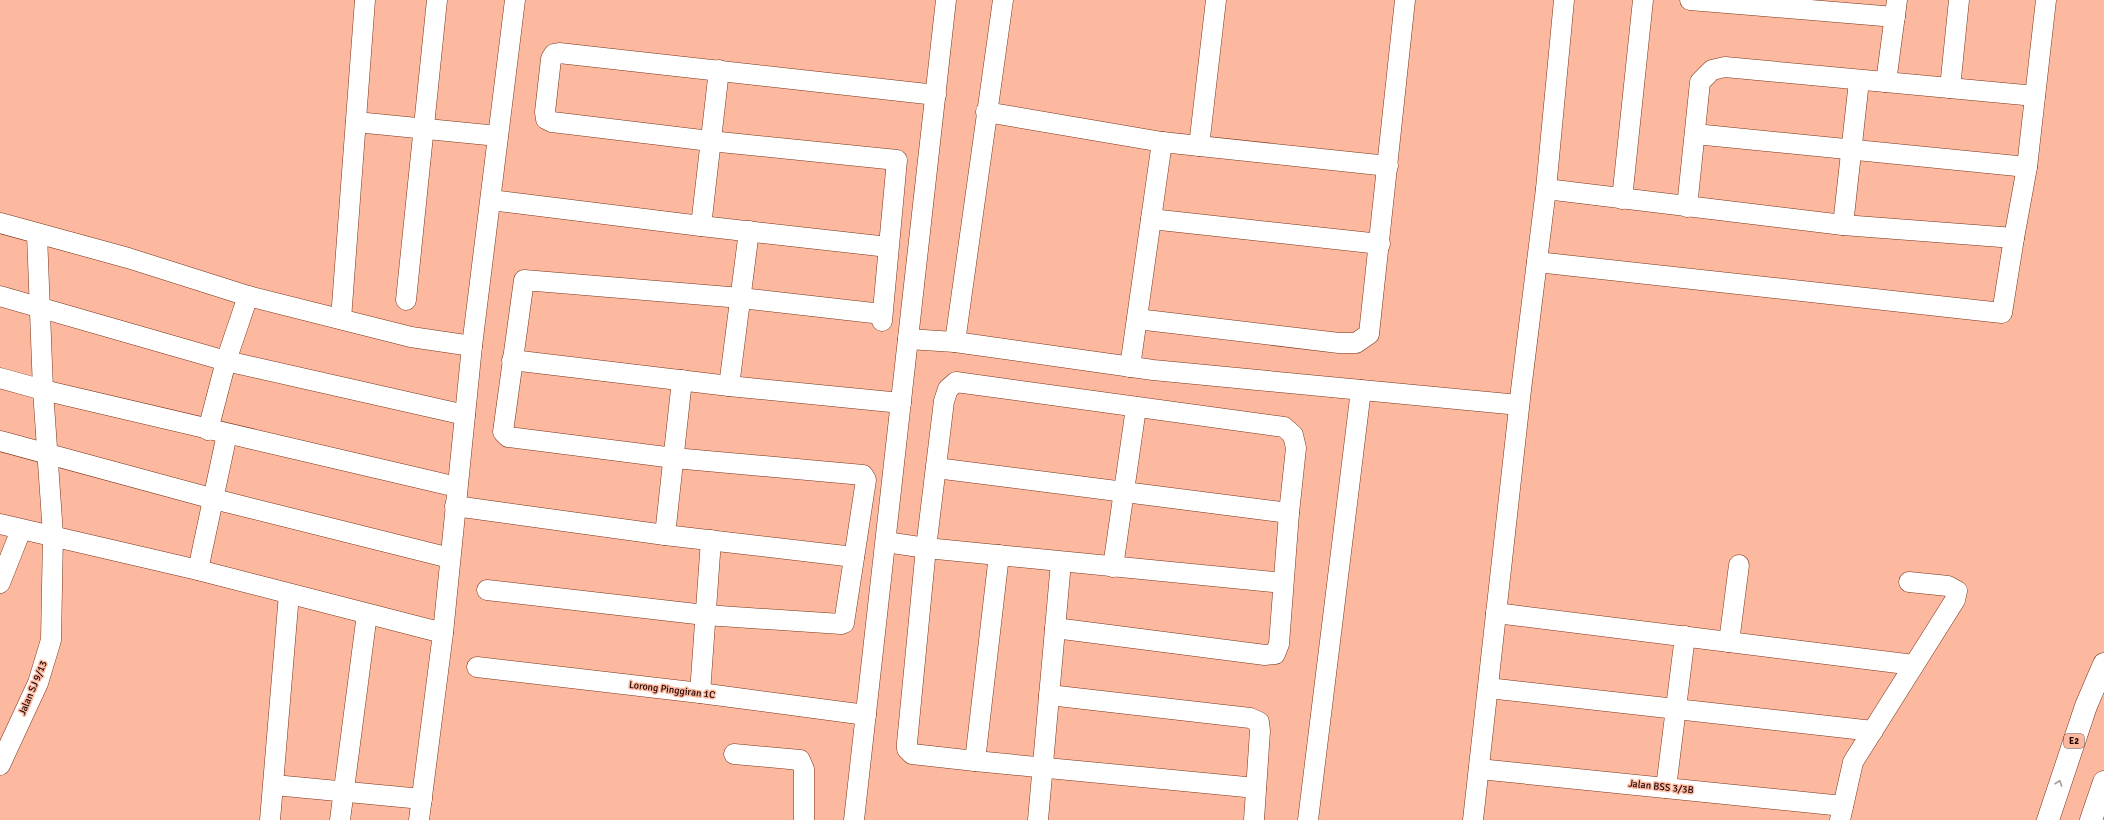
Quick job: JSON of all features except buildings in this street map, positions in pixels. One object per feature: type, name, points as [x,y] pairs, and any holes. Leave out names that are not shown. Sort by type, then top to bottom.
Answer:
[{"type":"highway","name":"E2","points":[[2048,820],[2086,706],[2104,664]]},
{"type":"highway","points":[[2091,820],[2104,782]]},
{"type":"street","points":[[341,319],[365,0]]},
{"type":"street","points":[[406,300],[437,0]]},
{"type":"street","points":[[419,820],[443,633],[472,346],[515,0]]},
{"type":"street","points":[[854,820],[946,0]]},
{"type":"street","points":[[955,342],[986,112],[1003,0]]},
{"type":"street","points":[[1199,146],[1216,0]]},
{"type":"street","points":[[1137,319],[1339,343],[1356,343],[1369,334],[1380,244],[1405,0]]},
{"type":"street","points":[[1473,820],[1519,405],[1546,189],[1564,0]]},
{"type":"street","points":[[1622,199],[1643,0]]},
{"type":"street","points":[[1690,0],[1896,8],[1886,82]]},
{"type":"street","points":[[1950,88],[1959,0]]},
{"type":"street","points":[[1537,262],[2002,313],[2027,167],[2046,0]]},
{"type":"street","points":[[487,590],[706,615],[841,624],[844,623],[866,480],[863,475],[674,458],[508,437],[503,432],[524,280],[741,298],[882,318],[896,160],[710,141],[552,122],[546,119],[551,58],[554,54],[719,70],[936,95]]},
{"type":"street","points":[[1687,207],[1700,82],[1712,70],[1725,67],[1859,81],[1886,82],[2036,96]]},
{"type":"street","points":[[702,226],[710,141],[719,70]]},
{"type":"street","points":[[1843,225],[1859,81]]},
{"type":"street","points":[[986,112],[1162,142],[1388,166]]},
{"type":"street","points":[[356,122],[498,136]]},
{"type":"street","points":[[1694,134],[1851,151],[2027,167]]},
{"type":"street","points":[[1130,367],[1162,142]]},
{"type":"street","points":[[1546,189],[1843,225],[2014,238]]},
{"type":"street","points":[[491,200],[749,232],[888,247]]},
{"type":"street","points":[[1151,219],[1380,244]]},
{"type":"street","points":[[0,223],[128,258],[248,296],[411,337],[472,346]]},
{"type":"street","points":[[729,386],[749,232]]},
{"type":"street","name":"Jalan SJ 9/13","points":[[0,765],[38,684],[51,640],[53,535],[43,390],[37,234]]},
{"type":"street","points":[[0,296],[226,361],[465,414]]},
{"type":"street","points":[[198,570],[214,499],[218,432],[226,361],[248,296]]},
{"type":"street","points":[[908,339],[955,342],[1130,367],[1519,405]]},
{"type":"street","points":[[512,360],[729,386],[901,403]]},
{"type":"street","points":[[0,378],[43,390],[218,432],[456,497],[665,535],[854,557]]},
{"type":"street","points":[[665,535],[682,380]]},
{"type":"street","points":[[1055,628],[1264,655],[1275,654],[1279,644],[1283,583],[1296,448],[1293,434],[1284,427],[1136,408],[956,382],[948,389],[944,401],[926,548],[907,749],[912,754],[975,762],[1256,788]]},
{"type":"street","points":[[1308,820],[1360,390]]},
{"type":"street","points":[[1113,567],[1136,408]]},
{"type":"street","points":[[0,441],[214,499],[450,558]]},
{"type":"street","points":[[936,468],[1289,514]]},
{"type":"street","points":[[0,524],[21,530],[53,535],[198,570],[443,633]]},
{"type":"street","points":[[0,583],[21,530]]},
{"type":"street","points":[[700,693],[711,540]]},
{"type":"street","points":[[886,542],[999,556],[1283,583]]},
{"type":"street","points":[[975,762],[999,556]]},
{"type":"street","points":[[1038,820],[1061,562]]},
{"type":"street","points":[[1729,642],[1739,565]]},
{"type":"street","points":[[1842,813],[1853,762],[1955,600],[1957,591],[1948,586],[1909,582]]},
{"type":"street","points":[[270,820],[289,594]]},
{"type":"street","points":[[340,820],[367,614]]},
{"type":"street","points":[[1496,614],[1914,665]]},
{"type":"street","points":[[1666,788],[1685,636]]},
{"type":"street","name":"Lorong Pinggiran 1C","points":[[477,667],[700,693],[866,715]]},
{"type":"street","points":[[1488,688],[1873,731]]},
{"type":"street","points":[[1049,695],[1250,718],[1259,722],[1260,731],[1254,820]]},
{"type":"street","points":[[734,754],[800,760],[804,769],[804,820]]},
{"type":"street","name":"Jalan BSS 3/3B","points":[[1479,769],[1666,788],[1842,813]]},
{"type":"street","points":[[274,785],[422,800]]}]
